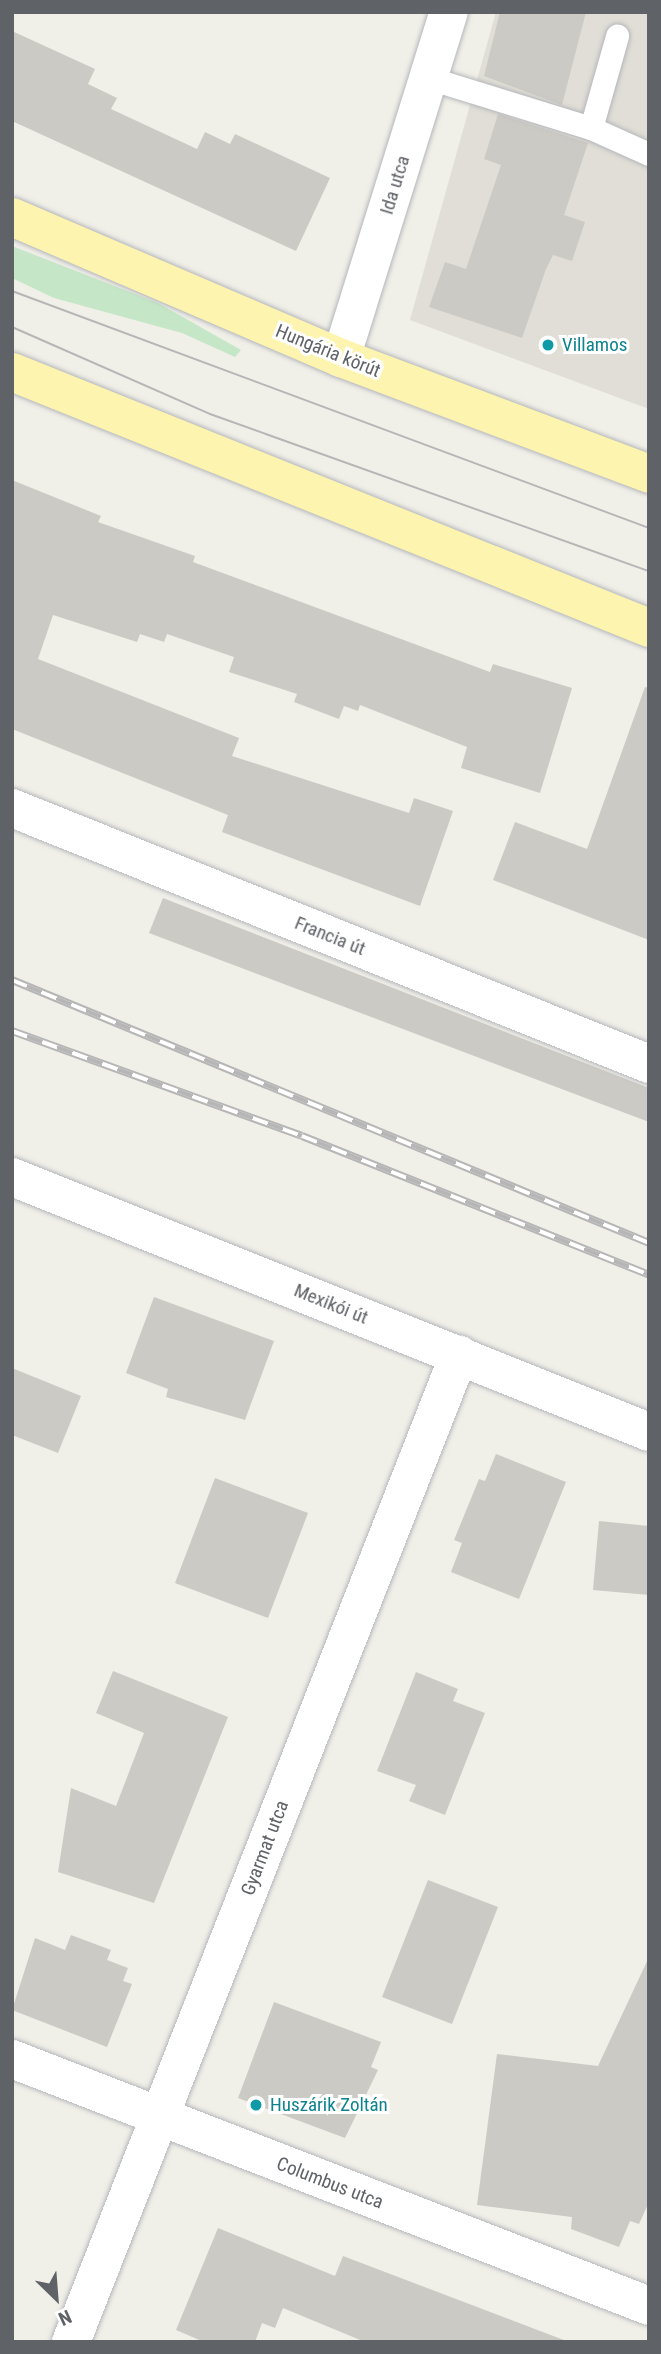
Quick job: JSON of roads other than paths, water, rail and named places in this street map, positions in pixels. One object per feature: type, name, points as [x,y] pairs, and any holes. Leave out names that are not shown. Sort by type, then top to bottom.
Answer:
[{"type":"main road","name":"Hungária körút","points":[[12,216],[341,358],[649,474]]},
{"type":"main road","points":[[12,372],[649,628]]},
{"type":"street","name":"Ida utca","points":[[341,358],[449,12]]},
{"type":"street","name":"Francia út","points":[[12,808],[649,1064]]},
{"type":"street","name":"Mexikói út","points":[[12,1177],[649,1432]]},
{"type":"street","name":"Gyarmat utca","points":[[71,2342],[459,1355]]},
{"type":"street","name":"Columbus utca","points":[[12,2059],[649,2305]]},
{"type":"lane","points":[[591,128],[617,36]]},
{"type":"lane","points":[[429,78],[591,128],[649,154]]},
{"type":"tram line","points":[[12,291],[649,528]]},
{"type":"tram line","points":[[12,327],[210,414],[649,571]]},
{"type":"railway","points":[[12,980],[649,1243]]},
{"type":"railway","points":[[12,1031],[302,1136],[649,1275]]},
{"type":"place","name":"Villamos","points":[[548,345]]},
{"type":"place","name":"Huszárik Zoltán","points":[[256,2105]]}]
